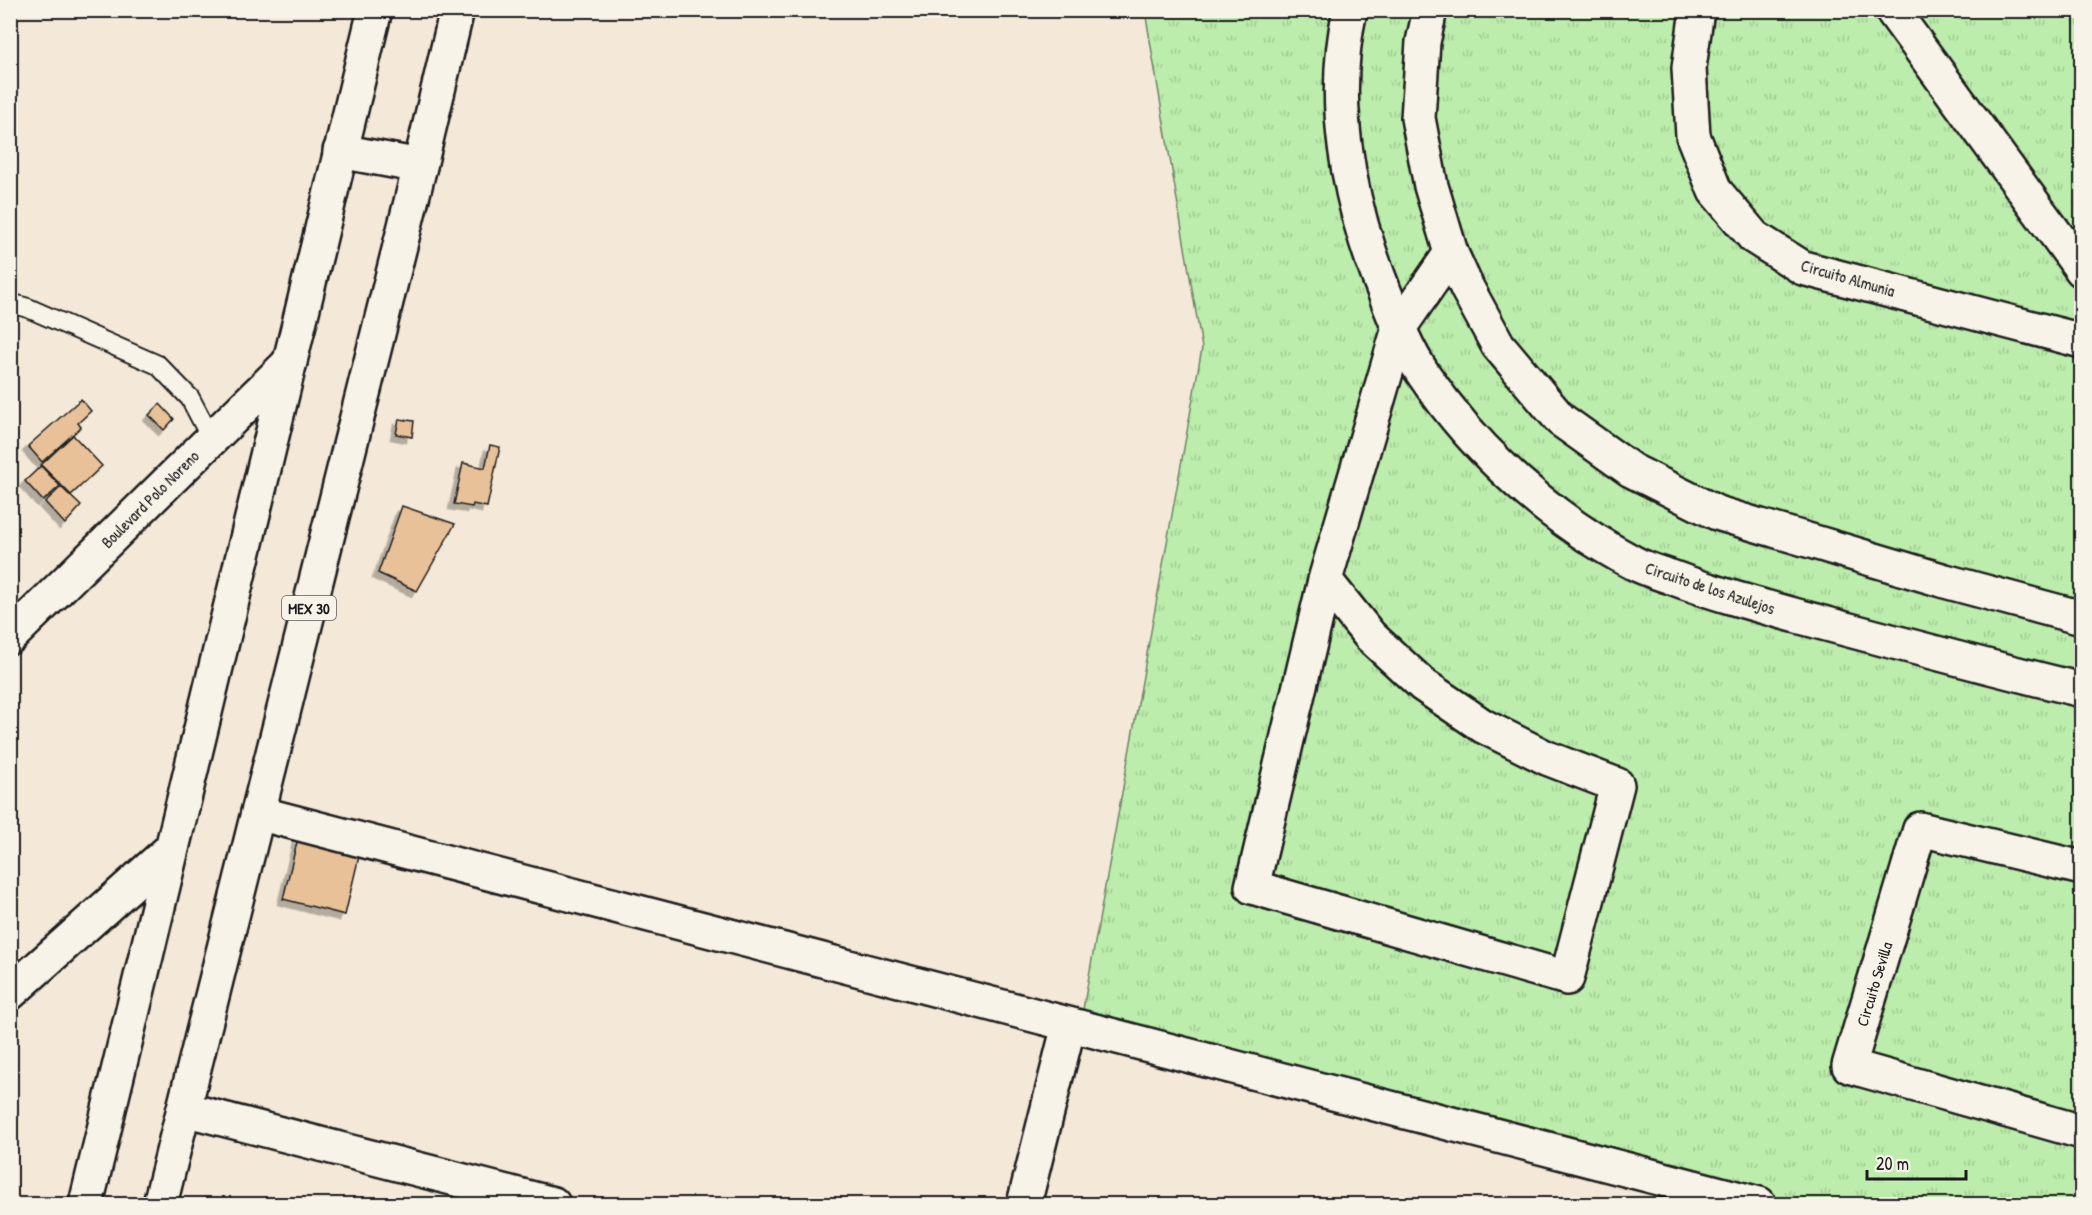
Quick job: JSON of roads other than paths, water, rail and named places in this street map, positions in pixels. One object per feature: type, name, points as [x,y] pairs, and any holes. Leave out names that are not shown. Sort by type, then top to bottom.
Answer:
[{"type":"street","points":[[87,1204],[375,10]]},
{"type":"street","name":"MEX 30","points":[[160,1204],[457,10]]},
{"type":"street","name":"Circuito de los Azulejos","points":[[1350,10],[1345,33],[1342,104],[1350,184],[1369,252],[1399,328],[1423,374],[1473,439],[1550,511],[1635,564],[1706,590],[1929,652],[2082,690]]},
{"type":"street","points":[[1430,10],[1423,42],[1418,118],[1431,186],[1451,253],[1498,345],[1561,420],[1630,470],[1717,513],[1945,581],[2082,618]]},
{"type":"street","name":"Circuito Almunia","points":[[1697,10],[1689,68],[1693,136],[1715,191],[1754,237],[1803,268],[2082,341]]},
{"type":"street","points":[[1892,10],[2082,270]]},
{"type":"street","points":[[340,150],[420,166]]},
{"type":"street","points":[[1325,580],[1370,636],[1423,685],[1482,726],[1547,758],[1617,785],[1567,978],[1252,887],[1325,580],[1399,328],[1451,253]]},
{"type":"street","name":"Boulevard Polo Noreno","points":[[10,637],[290,362]]},
{"type":"street","points":[[258,813],[1759,1204]]},
{"type":"street","name":"Circuito Sevilla","points":[[2082,868],[1920,829],[1849,1066],[2082,1132]]},
{"type":"street","points":[[10,993],[172,848]]},
{"type":"street","points":[[1024,1204],[1069,1025]]},
{"type":"street","points":[[184,1109],[553,1204]]},
{"type":"lane","points":[[10,303],[28,308],[158,365],[190,398],[211,438]]}]
